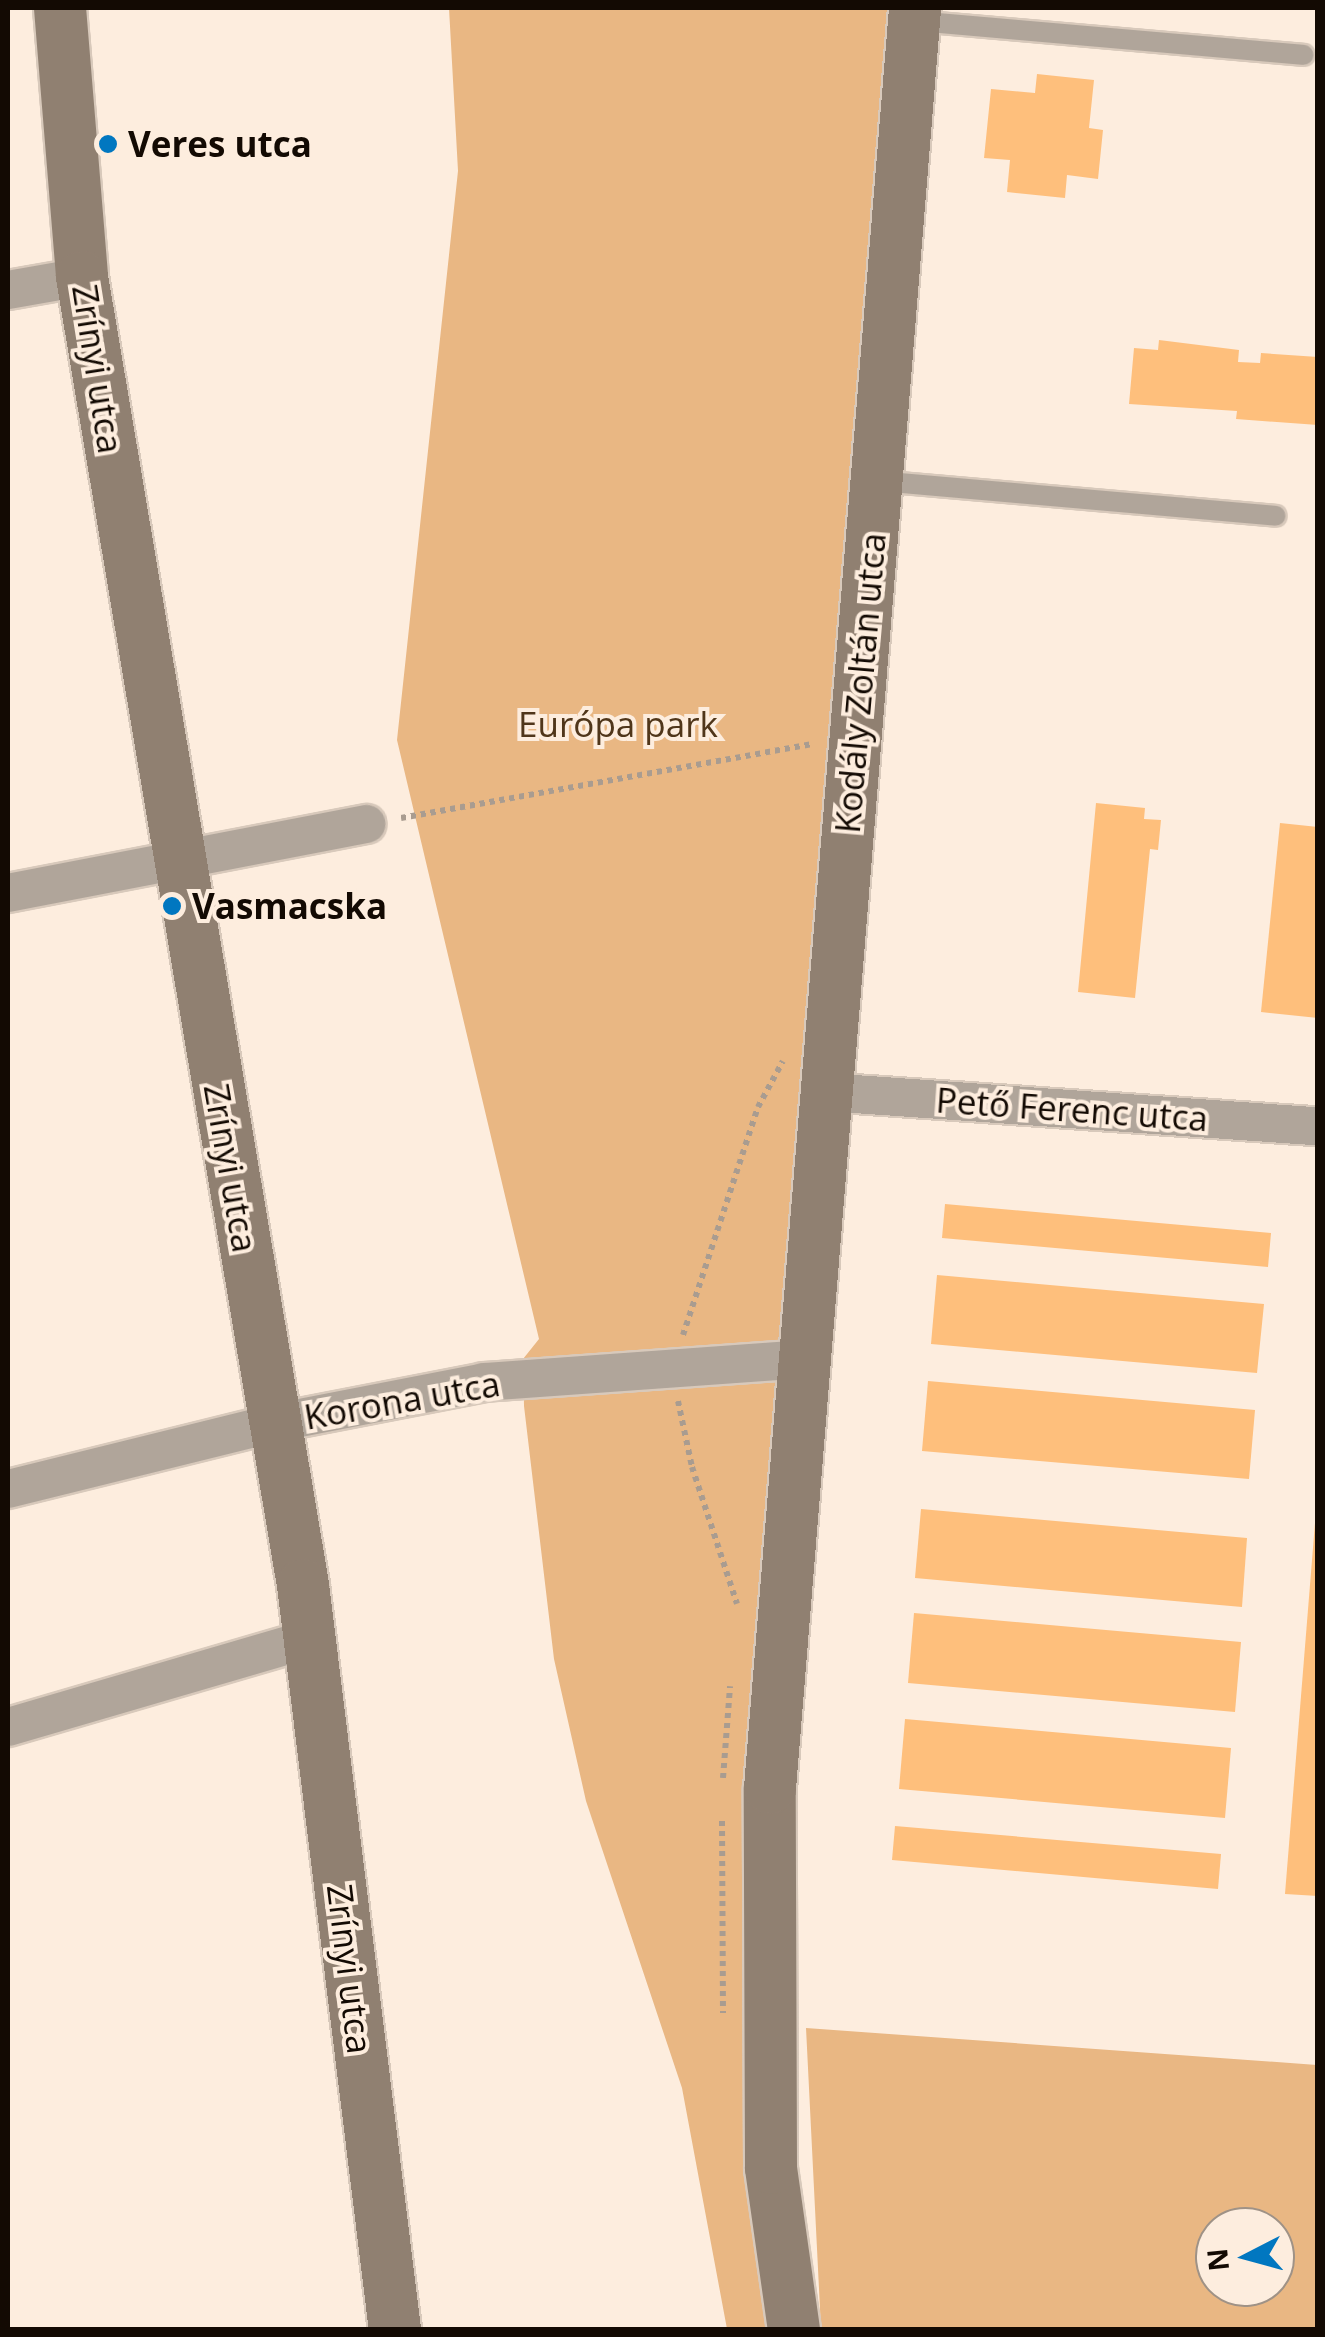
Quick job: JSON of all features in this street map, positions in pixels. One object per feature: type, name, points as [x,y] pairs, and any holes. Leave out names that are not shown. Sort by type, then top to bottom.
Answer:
[{"type":"street","name":"Zrínyi utca","points":[[60,8],[82,277],[309,1639],[395,2330]]},
{"type":"street","name":"Kodály Zoltán utca","points":[[794,2330],[771,2168],[770,1788],[914,14]]},
{"type":"street","points":[[8,290],[82,277]]},
{"type":"street","points":[[8,893],[366,824]]},
{"type":"street","name":"Pető Ferenc utca","points":[[826,1092],[1318,1126]]},
{"type":"street","name":"Korona utca","points":[[8,1488],[274,1423],[484,1382],[804,1359]]},
{"type":"street","points":[[8,1727],[309,1639]]},
{"type":"lane","points":[[914,14],[1304,55]]},
{"type":"lane","points":[[876,481],[1275,516]]},
{"type":"path","points":[[366,824],[855,736]]},
{"type":"green space","name":"Európa park","points":[[449,8],[893,8],[778,1411],[780,2329],[727,2329],[682,2088],[586,1801],[554,1659],[524,1406],[523,1359],[539,1339],[397,740],[458,171]]},
{"type":"green space","points":[[806,2028],[1317,2065],[1317,2329],[821,2329]]},
{"type":"building","points":[[1037,74],[1094,80],[1089,128],[1103,130],[1098,179],[1067,175],[1065,198],[1007,192],[1010,160],[984,158],[991,89],[1035,93]]},
{"type":"building","points":[[1159,340],[1239,350],[1238,362],[1260,363],[1261,353],[1318,357],[1318,425],[1236,419],[1237,411],[1129,404],[1134,348],[1158,350]]},
{"type":"building","points":[[1096,803],[1145,808],[1144,819],[1161,820],[1158,850],[1150,849],[1135,998],[1078,992]]},
{"type":"building","points":[[1280,823],[1318,827],[1318,1018],[1261,1012]]},
{"type":"building","points":[[945,1204],[1271,1233],[1268,1267],[942,1238]]},
{"type":"building","points":[[937,1275],[1264,1304],[1257,1373],[931,1344]]},
{"type":"building","points":[[928,1381],[1255,1410],[1249,1479],[922,1451]]},
{"type":"building","points":[[921,1509],[1247,1538],[1242,1607],[915,1578]]},
{"type":"building","points":[[1318,1523],[1318,1896],[1285,1894]]},
{"type":"building","points":[[914,1613],[1241,1642],[1235,1712],[908,1683]]},
{"type":"building","points":[[905,1719],[1231,1748],[1225,1818],[899,1789]]},
{"type":"building","points":[[895,1826],[1221,1854],[1218,1889],[892,1860]]},
{"type":"place","name":"Veres utca","points":[[108,144]]},
{"type":"place","name":"Vasmacska","points":[[172,906]]}]
